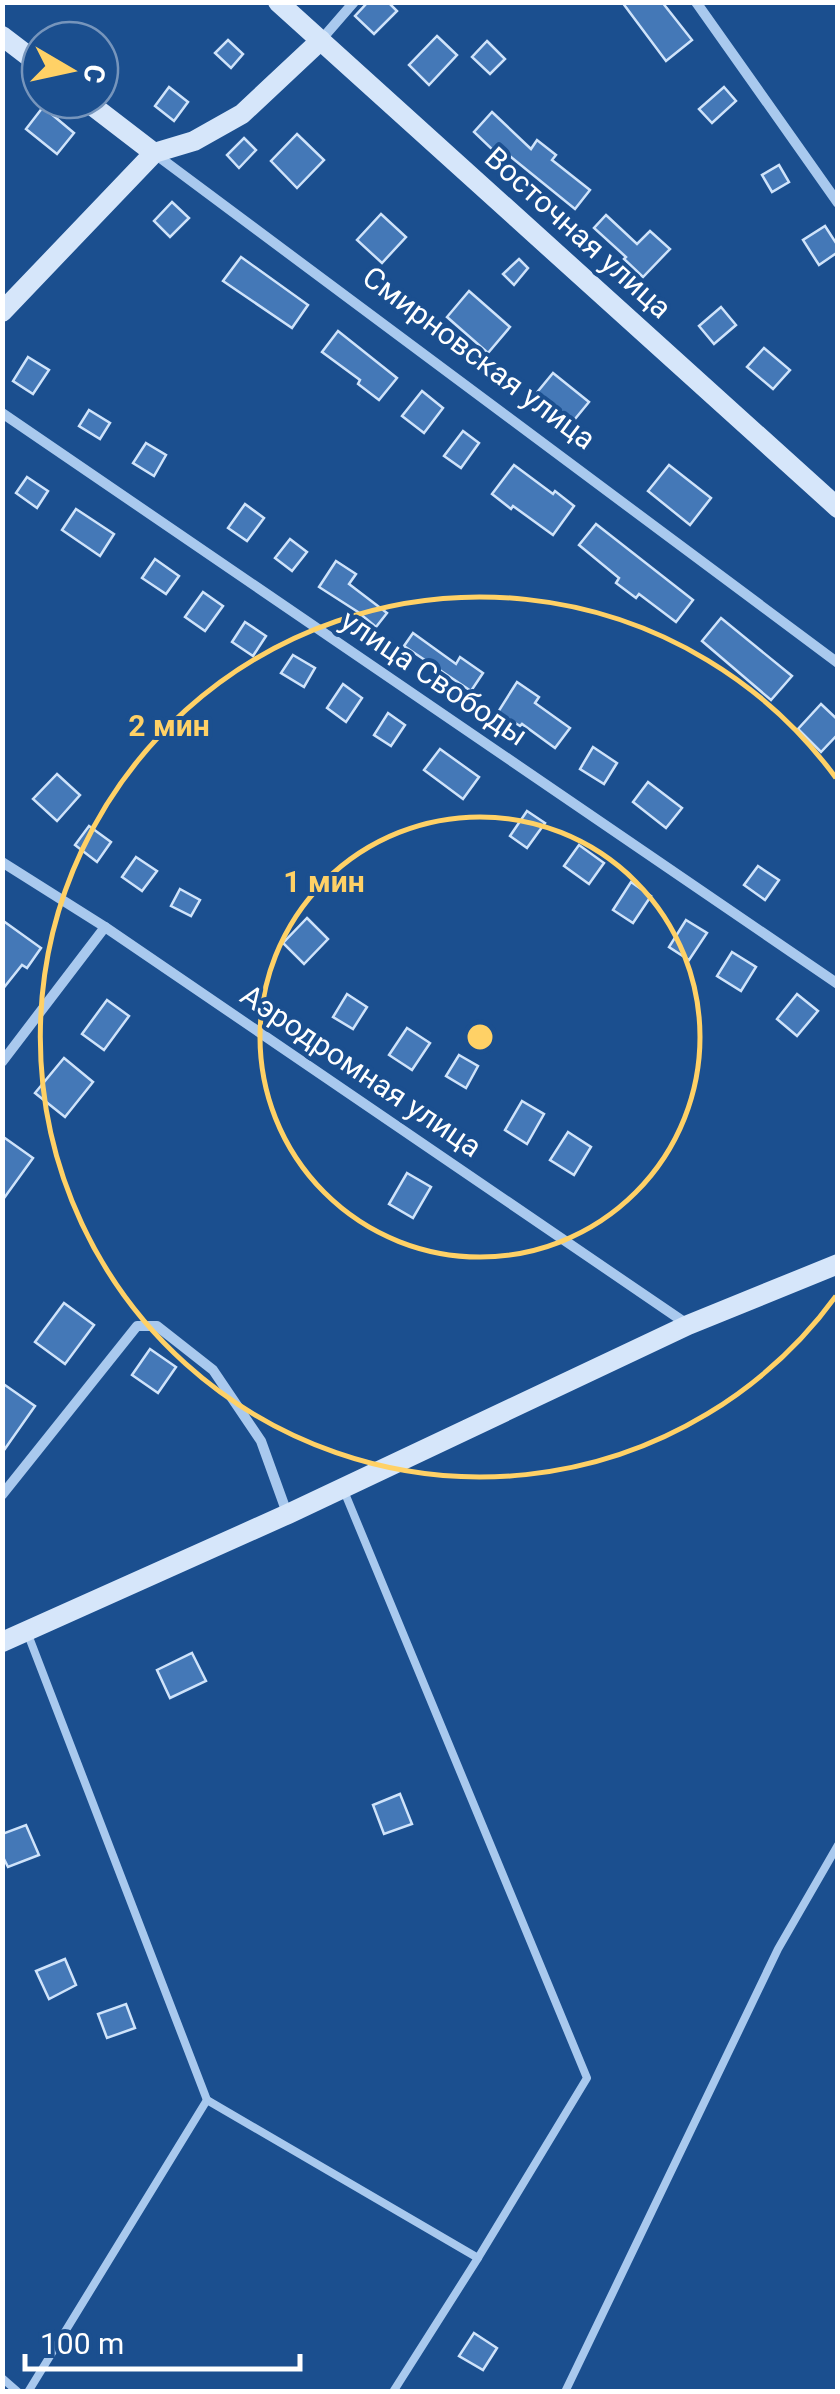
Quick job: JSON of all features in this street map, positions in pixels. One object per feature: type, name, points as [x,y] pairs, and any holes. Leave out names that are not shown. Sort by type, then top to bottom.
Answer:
[{"type":"street","name":"Восточная улица","points":[[278,2],[838,508]]},
{"type":"street","points":[[2,312],[154,153],[194,140],[242,114],[354,2]]},
{"type":"street","points":[[696,2],[838,203]]},
{"type":"street","name":"Смирновская улица","points":[[112,120],[838,663]]},
{"type":"street","name":"улица Свободы","points":[[2,413],[838,984]]},
{"type":"street","name":"Аэродромная улица","points":[[2,862],[105,927],[688,1325]]},
{"type":"street","points":[[2,1062],[105,927]]},
{"type":"street","points":[[2,1642],[288,1514],[688,1325],[838,1264]]},
{"type":"street","points":[[2,1495],[137,1326],[158,1326],[213,1370],[261,1441],[288,1514]]},
{"type":"lane","points":[[342,1488],[587,2078],[393,2392]]},
{"type":"lane","points":[[27,1632],[207,2100],[478,2258]]},
{"type":"lane","points":[[565,2392],[778,1949],[838,1845]]},
{"type":"lane","points":[[28,2392],[207,2100]]},
{"type":"lane","points":[[2,2378],[18,2392]]},
{"type":"building","points":[[368,2],[388,2],[397,11],[374,34],[355,16]]},
{"type":"building","points":[[622,2],[662,2],[692,40],[666,61]]},
{"type":"building","points":[[437,36],[457,55],[429,85],[409,65]]},
{"type":"building","points":[[228,40],[243,54],[231,68],[215,53]]},
{"type":"building","points":[[487,41],[505,59],[490,74],[472,57]]},
{"type":"building","points":[[169,87],[188,102],[174,121],[155,106]]},
{"type":"building","points":[[724,87],[736,101],[712,123],[699,109]]},
{"type":"building","points":[[492,112],[531,149],[537,140],[556,155],[552,160],[590,190],[575,209],[501,149],[497,154],[474,132]]},
{"type":"building","points":[[33,120],[58,120],[74,133],[57,154],[26,129]]},
{"type":"building","points":[[297,134],[324,160],[297,188],[271,161]]},
{"type":"building","points":[[244,138],[256,150],[239,168],[227,155]]},
{"type":"building","points":[[779,165],[789,182],[772,192],[762,175]]},
{"type":"building","points":[[172,202],[189,218],[170,237],[154,221]]},
{"type":"building","points":[[381,214],[406,237],[382,263],[357,240]]},
{"type":"building","points":[[606,215],[637,244],[650,231],[670,249],[643,277],[594,228]]},
{"type":"building","points":[[825,226],[838,252],[819,265],[803,240]]},
{"type":"building","points":[[241,257],[308,305],[292,328],[223,281]]},
{"type":"building","points":[[519,259],[528,268],[514,285],[503,274]]},
{"type":"building","points":[[469,291],[510,327],[488,353],[447,317]]},
{"type":"building","points":[[721,307],[736,325],[714,344],[699,326]]},
{"type":"building","points":[[338,331],[397,378],[379,400],[358,384],[360,380],[322,352]]},
{"type":"building","points":[[764,348],[790,370],[773,389],[747,367]]},
{"type":"building","points":[[28,357],[49,370],[33,394],[13,381]]},
{"type":"building","points":[[553,373],[589,402],[570,425],[534,396]]},
{"type":"building","points":[[422,391],[443,408],[424,433],[402,416]]},
{"type":"building","points":[[89,410],[110,423],[100,439],[79,426]]},
{"type":"building","points":[[463,431],[479,443],[461,468],[444,456]]},
{"type":"building","points":[[146,443],[166,455],[154,476],[133,463]]},
{"type":"building","points":[[514,465],[574,506],[553,535],[492,494]]},
{"type":"building","points":[[669,465],[711,498],[690,525],[648,491]]},
{"type":"building","points":[[27,477],[48,491],[37,508],[16,493]]},
{"type":"building","points":[[245,504],[264,518],[247,541],[228,528]]},
{"type":"building","points":[[76,509],[114,534],[100,556],[62,530]]},
{"type":"building","points":[[596,524],[693,600],[676,622],[639,594],[636,598],[616,583],[619,578],[579,545]]},
{"type":"building","points":[[290,539],[307,552],[292,571],[275,558]]},
{"type":"building","points":[[155,559],[179,576],[166,594],[142,578]]},
{"type":"building","points":[[336,561],[356,574],[349,584],[387,613],[376,627],[319,587]]},
{"type":"building","points":[[203,592],[223,606],[205,631],[185,617]]},
{"type":"building","points":[[721,618],[792,676],[771,700],[702,641]]},
{"type":"building","points":[[245,622],[266,636],[253,656],[232,642]]},
{"type":"building","points":[[413,633],[456,664],[460,657],[483,673],[471,691],[404,646]]},
{"type":"building","points":[[293,655],[315,668],[304,687],[281,673]]},
{"type":"building","points":[[517,682],[539,697],[535,703],[570,728],[555,748],[498,712]]},
{"type":"building","points":[[343,684],[362,698],[346,722],[327,708]]},
{"type":"building","points":[[821,704],[838,720],[838,734],[821,752],[798,729]]},
{"type":"building","points":[[388,713],[405,725],[391,746],[374,735]]},
{"type":"building","points":[[593,747],[617,763],[604,784],[580,769]]},
{"type":"building","points":[[440,749],[479,777],[463,799],[424,770]]},
{"type":"building","points":[[57,774],[80,795],[57,821],[33,799]]},
{"type":"building","points":[[648,782],[682,808],[666,828],[633,802]]},
{"type":"building","points":[[527,811],[545,823],[527,848],[510,836]]},
{"type":"building","points":[[89,826],[111,842],[97,862],[75,845]]},
{"type":"building","points":[[579,845],[604,863],[589,884],[564,866]]},
{"type":"building","points":[[136,857],[157,871],[142,891],[122,877]]},
{"type":"building","points":[[758,866],[779,880],[765,900],[744,885]]},
{"type":"building","points":[[631,882],[651,896],[633,923],[613,910]]},
{"type":"building","points":[[180,889],[200,900],[191,916],[171,906]]},
{"type":"building","points":[[307,918],[328,939],[304,964],[283,943]]},
{"type":"building","points":[[2,920],[41,948],[27,968],[22,965],[2,990]]},
{"type":"building","points":[[686,920],[707,933],[689,960],[669,947]]},
{"type":"building","points":[[732,952],[756,967],[741,991],[717,976]]},
{"type":"building","points":[[347,994],[367,1007],[353,1029],[333,1017]]},
{"type":"building","points":[[797,994],[818,1011],[797,1036],[777,1019]]},
{"type":"building","points":[[107,1000],[129,1016],[104,1050],[82,1034]]},
{"type":"building","points":[[407,1028],[430,1043],[412,1070],[389,1055]]},
{"type":"building","points":[[459,1055],[478,1066],[466,1088],[446,1076]]},
{"type":"building","points":[[64,1058],[93,1082],[65,1117],[35,1093]]},
{"type":"building","points":[[522,1101],[544,1114],[527,1144],[505,1130]]},
{"type":"building","points":[[568,1132],[591,1147],[574,1175],[550,1160]]},
{"type":"building","points":[[2,1136],[33,1158],[2,1201]]},
{"type":"building","points":[[407,1173],[431,1187],[413,1218],[389,1204]]},
{"type":"building","points":[[64,1303],[94,1325],[65,1364],[35,1342]]},
{"type":"building","points":[[150,1349],[176,1367],[158,1393],[132,1375]]},
{"type":"building","points":[[2,1383],[35,1406],[2,1453]]},
{"type":"building","points":[[192,1653],[206,1681],[170,1698],[157,1670]]},
{"type":"building","points":[[400,1794],[412,1824],[384,1834],[373,1805]]},
{"type":"building","points":[[26,1825],[39,1855],[8,1867],[2,1855],[2,1834]]},
{"type":"building","points":[[65,1959],[76,1985],[49,1999],[36,1971]]},
{"type":"building","points":[[126,2004],[135,2028],[107,2038],[98,2014]]},
{"type":"building","points":[[474,2333],[497,2348],[483,2370],[459,2356]]}]
